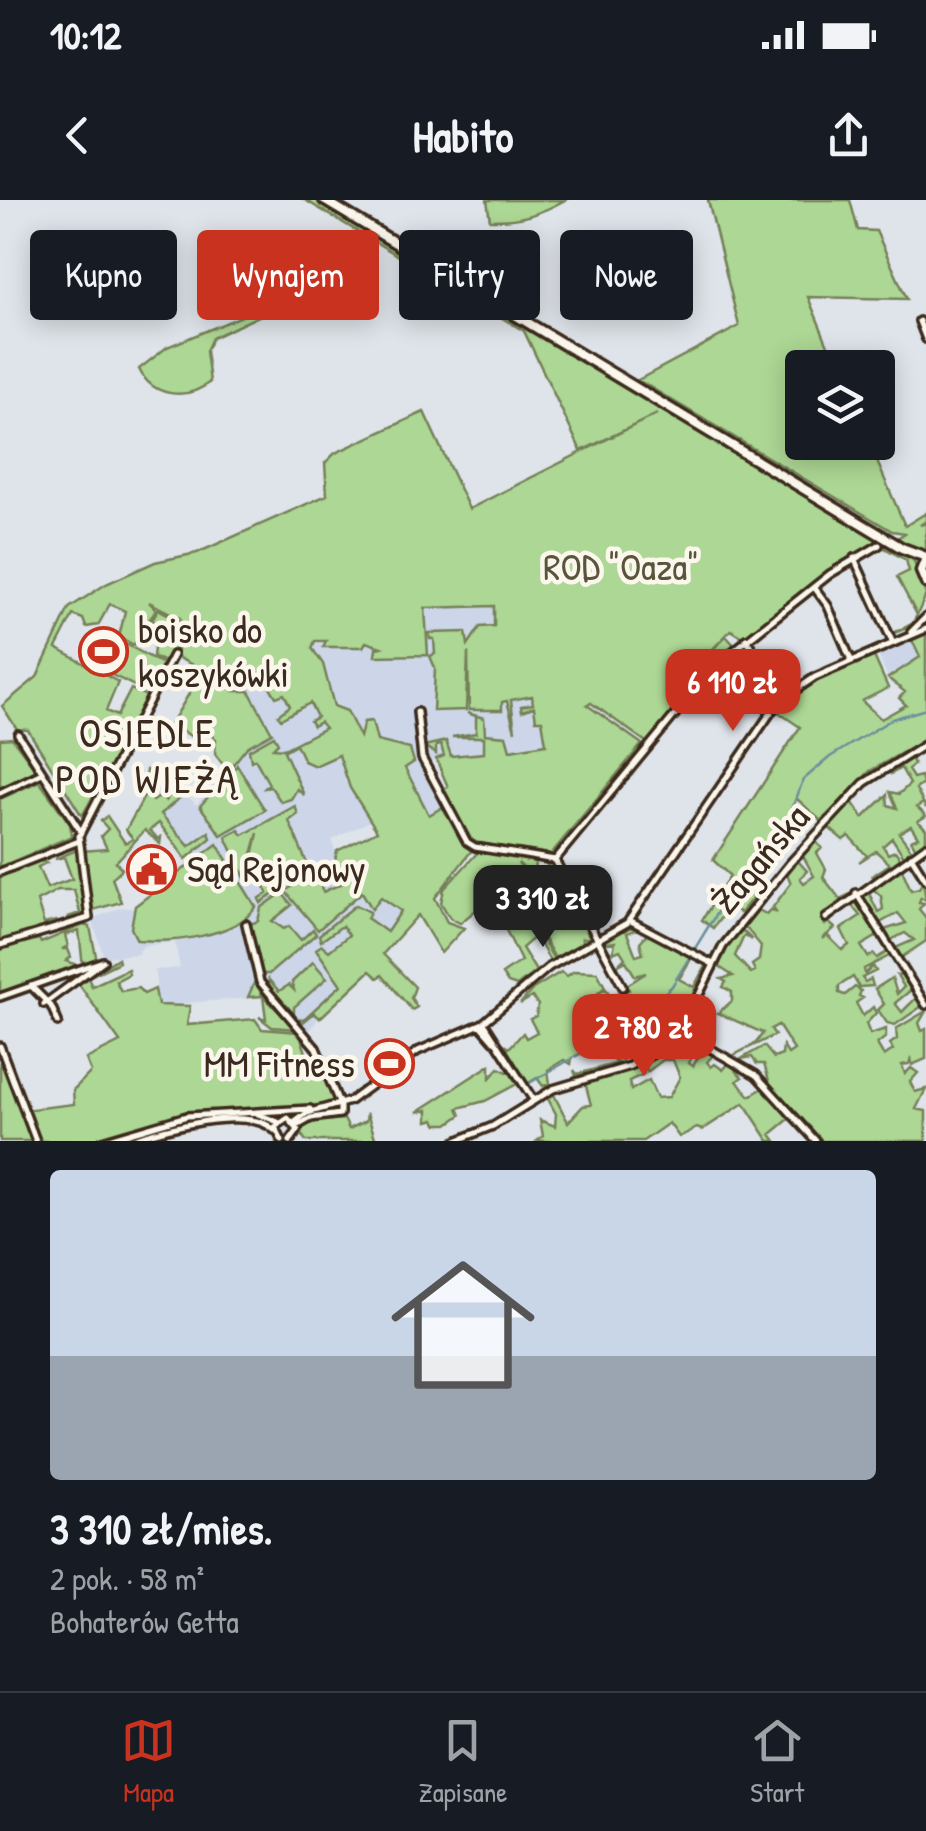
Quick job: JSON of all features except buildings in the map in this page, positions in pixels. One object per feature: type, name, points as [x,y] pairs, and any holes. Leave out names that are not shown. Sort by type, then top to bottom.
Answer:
[{"type":"main road","points":[[324,200],[902,548],[926,557],[921,568]]},
{"type":"main road","points":[[902,548],[921,568],[926,584]]},
{"type":"street","points":[[919,321],[926,338]]},
{"type":"street","points":[[555,860],[690,696],[746,638],[854,558],[879,545]]},
{"type":"street","points":[[854,558],[892,641]]},
{"type":"street","points":[[814,587],[829,608],[850,660]]},
{"type":"street","points":[[909,633],[926,616]]},
{"type":"street","points":[[102,1141],[187,1116],[340,1106],[418,1051],[482,1024],[542,972],[630,920],[767,714],[784,696],[850,660],[926,629]]},
{"type":"street","points":[[746,638],[784,696]]},
{"type":"street","points":[[0,946],[89,918],[80,832],[174,655]]},
{"type":"street","points":[[417,712],[422,758],[467,842],[475,848],[555,860]]},
{"type":"street","points":[[18,734],[80,832]]},
{"type":"street","name":"Żagańska","points":[[456,1141],[474,1138],[562,1086],[650,1057],[680,1030],[712,964],[754,906],[850,796],[870,778],[926,744]]},
{"type":"street","points":[[0,793],[42,773]]},
{"type":"street","points":[[0,872],[79,840]]},
{"type":"street","points":[[826,918],[926,846]]},
{"type":"street","points":[[911,856],[926,880]]},
{"type":"street","points":[[555,860],[624,987]]},
{"type":"street","points":[[856,893],[926,1005]]},
{"type":"street","points":[[630,920],[712,964]]},
{"type":"street","points":[[246,924],[260,982],[316,1048],[340,1106],[340,1114],[311,1118],[296,1127]]},
{"type":"street","points":[[0,996],[103,961],[46,1002]]},
{"type":"street","points":[[30,986],[58,1022]]},
{"type":"street","points":[[482,1024],[534,1101]]},
{"type":"street","points":[[680,1030],[756,1075],[816,1141]]},
{"type":"street","points":[[0,1046],[36,1141]]},
{"type":"street","points":[[292,1141],[296,1127],[322,1108]]},
{"type":"street","points":[[250,1112],[296,1127],[304,1141]]},
{"type":"street","points":[[126,1141],[205,1122],[254,1119],[277,1137]]},
{"type":"street","points":[[277,1137],[278,1122]]},
{"type":"shaded area","points":[[501,606],[557,743],[510,750],[506,736],[490,736],[484,753],[441,757],[427,763],[443,801],[443,807],[429,815],[405,768],[408,748],[377,741],[371,721],[364,736],[359,736],[345,709],[329,700],[324,664],[311,644],[345,640],[382,647],[425,646],[425,607]]},
{"type":"shaded area","points":[[911,638],[921,657],[910,690],[905,693],[891,684],[878,655]]},
{"type":"shaded area","points":[[286,668],[329,729],[345,767],[345,782],[351,780],[350,788],[372,820],[332,840],[336,855],[420,913],[322,1013],[304,1040],[295,1027],[267,1022],[263,997],[158,1005],[155,970],[180,968],[175,942],[143,946],[138,954],[104,957],[92,919],[122,907],[134,909],[139,941],[236,926],[228,858],[206,870],[161,814],[136,840],[153,801],[143,781],[162,767],[196,805],[247,747],[208,672]]},
{"type":"green space","points":[[305,200],[317,200],[367,230],[355,230]]},
{"type":"green space","points":[[487,200],[565,200],[529,216],[490,220]]},
{"type":"green space","points":[[708,200],[850,200],[858,230],[876,231],[907,299],[808,297],[830,350],[785,350],[785,460],[876,460],[905,526],[926,513],[926,521],[920,525],[926,523],[926,553],[896,539],[905,533],[892,531],[638,380],[739,326]]},
{"type":"green space","points":[[379,237],[399,249],[399,256],[379,244]]},
{"type":"green space","points":[[232,320],[250,320],[212,338],[206,351],[210,382],[191,392],[161,390],[152,386],[139,369],[167,347]]},
{"type":"green space","name":"ROD \"Oaza\"","points":[[506,320],[516,320],[898,550],[914,561],[926,595],[917,615],[897,577],[909,571],[906,560],[879,545],[852,557],[744,638],[731,630],[682,681],[726,636],[736,647],[690,693],[678,685],[668,695],[677,711],[649,744],[591,703],[587,705],[642,744],[551,854],[470,842],[438,792],[448,787],[436,759],[444,756],[441,745],[436,746],[436,754],[424,746],[446,741],[451,756],[484,753],[484,737],[452,737],[476,733],[476,716],[467,713],[484,718],[485,734],[506,736],[510,750],[546,744],[542,720],[536,720],[534,707],[522,711],[521,706],[533,704],[532,696],[511,700],[515,731],[507,701],[502,702],[502,710],[469,710],[468,652],[466,710],[433,711],[435,668],[430,656],[435,654],[434,639],[430,639],[429,633],[466,632],[468,645],[480,627],[494,626],[494,606],[425,608],[428,655],[375,656],[376,648],[381,647],[366,642],[363,647],[323,647],[326,641],[315,641],[312,648],[323,664],[334,706],[347,711],[360,737],[364,722],[372,721],[377,741],[410,749],[414,762],[405,768],[429,815],[443,807],[472,850],[435,898],[447,922],[464,928],[441,953],[418,915],[383,954],[415,987],[411,998],[417,1007],[412,1010],[382,975],[378,978],[370,971],[320,1018],[314,1013],[302,1023],[298,1019],[304,1019],[341,985],[316,949],[322,945],[329,951],[349,935],[342,926],[321,941],[319,935],[356,905],[370,912],[367,918],[387,932],[401,911],[381,897],[372,909],[362,892],[318,930],[285,891],[313,874],[314,868],[323,892],[343,883],[334,866],[337,851],[377,831],[350,788],[339,755],[315,766],[304,761],[296,744],[284,751],[304,795],[297,789],[291,799],[281,802],[271,787],[265,788],[269,784],[255,759],[251,761],[249,750],[274,736],[278,743],[273,748],[284,749],[325,728],[320,722],[313,726],[310,721],[317,717],[310,703],[281,719],[278,715],[290,706],[284,694],[276,697],[261,672],[253,681],[242,672],[228,678],[234,691],[249,691],[272,733],[247,747],[228,771],[215,754],[216,739],[201,727],[194,738],[171,724],[203,670],[174,656],[185,634],[180,618],[149,602],[156,609],[134,645],[119,637],[125,611],[110,604],[98,625],[86,627],[83,619],[73,615],[56,648],[118,682],[106,711],[117,716],[131,689],[149,697],[82,816],[28,730],[17,729],[2,706],[37,677],[69,608],[106,584],[155,562],[197,553],[327,495],[325,463],[335,453],[424,412],[469,509],[657,414],[581,451],[524,331]]},
{"type":"green space","points":[[158,609],[178,620],[183,632],[168,664],[153,656],[155,640],[164,626],[152,620]]},
{"type":"green space","points":[[926,632],[926,739],[870,771],[821,821],[796,798],[782,838],[784,843],[750,874],[761,888],[740,913],[730,906],[713,928],[702,920],[730,876],[713,860],[800,727],[775,710],[779,704],[813,680],[873,654],[888,688],[862,701],[881,719],[906,705],[899,698],[905,692],[888,678],[920,657],[911,638]]},
{"type":"green space","points":[[122,642],[166,666],[151,694],[106,672]]},
{"type":"green space","points":[[12,738],[36,770],[0,789],[0,739]]},
{"type":"green space","points":[[911,757],[914,764],[908,770],[913,778],[921,776],[923,784],[916,789],[926,808],[923,803],[917,807],[926,816],[918,821],[926,829],[926,844],[917,850],[911,840],[918,837],[911,826],[899,833],[913,852],[905,858],[892,838],[883,846],[888,854],[895,851],[902,860],[875,878],[872,876],[890,864],[876,851],[859,862],[867,856],[849,836],[843,840],[828,827],[851,800],[863,818],[887,795],[888,805],[897,808],[890,792],[899,794],[910,784],[901,768],[891,774],[888,769]]},
{"type":"green space","points":[[237,765],[265,810],[221,835],[200,806]]},
{"type":"green space","points":[[39,781],[70,824],[72,836],[0,867],[0,799]]},
{"type":"green space","points":[[145,786],[153,801],[161,796],[166,801],[170,792],[182,796],[161,814],[189,846],[209,832],[211,838],[186,859],[159,823],[150,830],[158,839],[161,837],[160,844],[145,830],[116,862],[122,869],[112,878],[121,902],[93,910],[83,851],[107,849],[101,836],[108,829],[101,821],[107,816],[125,843],[133,839],[126,830],[145,795]]},
{"type":"green space","points":[[295,806],[298,814],[289,821],[309,868],[261,903],[259,899],[268,893],[258,871],[248,878],[258,833],[245,878],[226,837],[239,830],[243,835]]},
{"type":"green space","points":[[815,841],[822,848],[817,853],[826,869],[823,877],[840,899],[853,893],[821,920],[825,925],[834,917],[829,923],[835,928],[822,939],[828,936],[842,950],[849,945],[841,929],[860,916],[849,902],[855,899],[879,935],[861,946],[868,957],[874,954],[877,958],[887,952],[881,939],[891,955],[864,969],[865,974],[873,966],[876,971],[862,978],[865,982],[871,979],[873,986],[859,987],[853,977],[839,986],[839,993],[845,995],[855,987],[861,991],[859,996],[863,998],[856,1003],[863,1016],[873,1007],[876,1013],[866,1024],[870,1034],[886,1029],[886,1037],[877,1044],[884,1056],[893,1050],[890,1044],[897,1039],[896,1029],[926,1011],[919,1023],[922,1031],[926,1029],[926,1059],[912,1065],[911,1057],[909,1064],[902,1065],[905,1074],[911,1068],[918,1073],[910,1082],[915,1092],[926,1089],[916,1109],[926,1111],[926,1141],[822,1141],[770,1084],[764,1064],[757,1064],[752,1057],[741,1059],[764,1046],[774,1058],[782,1055],[783,1046],[788,1054],[794,1050],[778,1025],[771,1029],[775,1035],[732,1056],[755,1044],[763,1033],[718,1013],[732,1001],[732,992],[723,987],[726,982],[721,979],[733,976],[716,965],[740,928],[752,940],[744,936],[735,956],[751,973],[755,971],[752,965],[759,960],[761,946],[742,923],[755,908],[766,914],[771,909],[777,913],[773,907],[791,883],[787,874],[798,861],[807,871],[800,878],[804,883],[814,876],[803,856]]},
{"type":"green space","points":[[217,844],[256,907],[233,925],[202,936],[137,940],[131,928],[135,906]]},
{"type":"green space","points":[[79,849],[84,917],[69,921],[68,917],[80,913],[74,890],[58,890],[37,901],[44,924],[56,921],[57,925],[0,943],[0,875],[38,860],[46,863],[38,867],[47,888],[72,879],[64,857],[55,859]]},
{"type":"green space","points":[[479,851],[549,860],[557,872],[553,874],[545,862],[535,862],[534,870],[528,873],[518,863],[535,896],[522,907],[509,901],[518,916],[540,897],[546,907],[529,916],[541,930],[572,913],[567,891],[590,938],[582,938],[583,942],[555,958],[540,936],[554,959],[550,961],[536,936],[522,948],[536,971],[517,986],[508,983],[502,974],[521,961],[504,926],[509,916],[503,911],[486,917],[476,910],[460,923],[450,918],[441,903],[444,889]]},
{"type":"green space","points":[[901,867],[911,890],[919,888],[923,881],[926,900],[921,897],[919,902],[924,903],[919,909],[926,918],[926,941],[899,959],[893,949],[914,940],[905,933],[891,940],[890,945],[884,930],[906,923],[898,913],[880,923],[880,929],[862,899],[867,889],[878,912],[883,909],[881,896],[872,888]]},
{"type":"green space","points":[[282,893],[292,905],[272,921],[284,929],[289,926],[301,940],[313,929],[316,934],[269,974],[261,974],[248,925],[258,921],[261,908]]},
{"type":"green space","points":[[83,925],[90,927],[97,961],[83,967],[79,931],[65,935],[68,946],[62,949],[68,949],[71,957],[66,961],[77,965],[0,997],[0,949],[39,939],[41,943]]},
{"type":"green space","points":[[629,927],[637,929],[627,933],[636,956],[643,954],[640,942],[647,934],[692,957],[679,979],[694,987],[705,966],[685,1012],[689,1001],[676,998],[671,1007],[684,1015],[680,1020],[669,1010],[666,1019],[671,1023],[662,1018],[657,1023],[671,1032],[662,1041],[650,1023],[633,1035],[634,1049],[642,1046],[638,1036],[647,1032],[657,1046],[630,1061],[625,1051],[621,1064],[576,1076],[574,1070],[577,1074],[618,1063],[602,1053],[604,1042],[572,1058],[571,1064],[564,1060],[548,1070],[550,1084],[543,1086],[537,1078],[527,1084],[500,1041],[509,1048],[523,1033],[526,1038],[537,1032],[530,1019],[536,1016],[538,1005],[532,997],[520,1004],[533,989],[561,972],[567,976],[574,971],[597,972],[605,987],[597,994],[606,989],[610,995],[629,990],[627,985],[646,973],[635,976],[626,961],[617,966],[625,958],[620,950],[613,953],[615,942],[602,944]]},
{"type":"green space","points":[[118,958],[119,962],[88,977],[92,986],[128,969],[129,974],[116,981],[121,991],[138,988],[144,994],[155,989],[158,1005],[190,1006],[187,1025],[255,1019],[262,1029],[299,1032],[314,1076],[311,1054],[336,1099],[334,1104],[186,1113],[94,1141],[0,1141],[0,1047],[24,1110],[74,1104],[73,1090],[91,1072],[86,1059],[120,1042],[78,983]]},
{"type":"green space","points":[[313,962],[327,978],[294,1007],[294,1015],[270,992],[269,980],[279,991],[289,985],[294,990],[292,982]]},
{"type":"green space","points":[[902,974],[915,992],[911,990],[895,1003],[902,1012],[918,996],[922,1006],[895,1025],[887,1023],[878,1010],[884,1004],[875,989],[892,978],[897,994],[904,987],[897,975]]},
{"type":"green space","points":[[255,981],[263,996],[248,997]]},
{"type":"green space","points":[[263,996],[296,1029],[272,1027],[259,1017],[266,1019]]},
{"type":"green space","points":[[688,1041],[715,1053],[707,1062],[711,1067],[715,1064],[723,1070],[729,1063],[742,1077],[737,1081],[750,1096],[763,1088],[789,1119],[771,1134],[776,1141],[769,1141],[744,1103],[702,1130],[697,1128],[679,1137],[669,1123],[643,1141],[537,1141],[543,1136],[540,1120],[555,1126],[556,1114],[547,1097],[553,1093],[568,1122],[583,1106],[591,1105],[585,1082],[640,1066],[644,1074],[629,1081],[631,1090],[649,1080],[657,1098],[669,1097],[680,1077],[673,1060],[663,1060],[647,1072],[645,1064],[682,1044],[693,1054],[689,1063],[693,1066],[699,1056]]},
{"type":"green space","points":[[490,1065],[490,1078],[499,1068],[511,1074],[517,1084],[485,1101],[458,1108],[461,1115],[448,1124],[437,1124],[435,1119],[428,1121],[428,1110],[417,1112]]},
{"type":"green space","points":[[367,1113],[376,1141],[306,1141],[301,1134],[303,1123],[344,1119],[349,1129],[366,1121]]},
{"type":"waterway","points":[[528,1084],[638,1020],[672,986],[735,883],[782,838],[803,780],[830,757],[892,719],[926,709]]},
{"type":"place","name":"boisko do koszykówki","points":[[103,652]]},
{"type":"place","name":"Sąd Rejonowy","points":[[152,869]]},
{"type":"place","name":"MM Fitness","points":[[390,1064]]},
{"type":"district","name":"OSIEDLE POD WIEŻĄ","points":[[147,756]]}]
